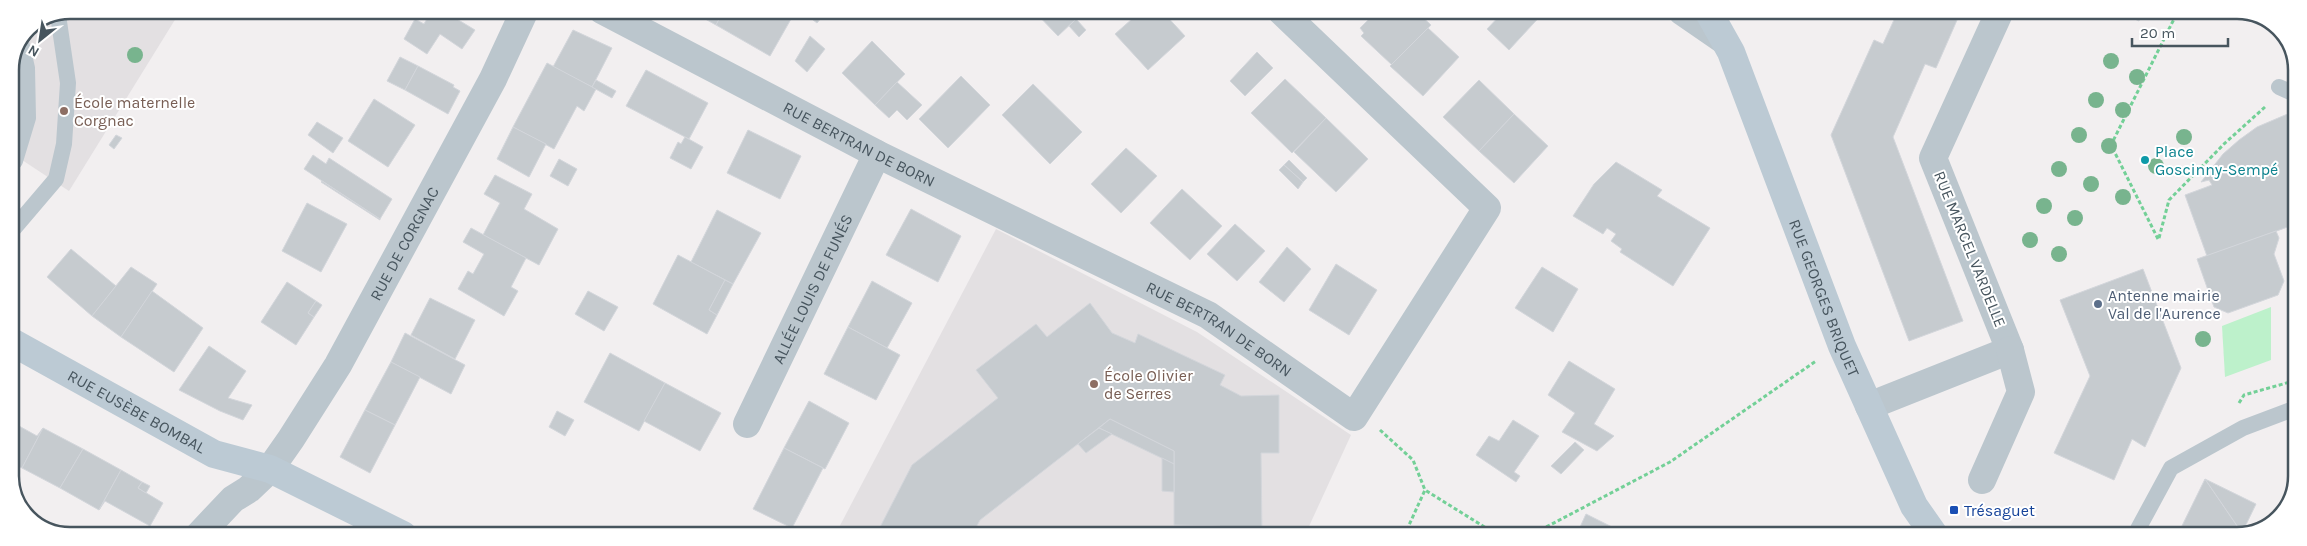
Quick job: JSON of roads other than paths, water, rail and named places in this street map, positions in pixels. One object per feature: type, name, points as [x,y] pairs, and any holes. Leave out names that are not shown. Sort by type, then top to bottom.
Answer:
[{"type":"street","name":"RUE DE CORGNAC","points":[[207,527],[234,499],[249,489],[270,469],[338,365],[493,79],[516,19]]},
{"type":"street","name":"RUE BERTRAN DE BORN","points":[[619,19],[877,154],[1208,315],[1354,417],[1486,208],[1289,19]]},
{"type":"street","name":"RUE GEORGES BRIQUET","points":[[1712,19],[1730,52],[1842,346],[1914,506],[1928,527]]},
{"type":"street","name":"RUE GEORGES BRIQUET","points":[[1726,19],[1730,52]]},
{"type":"street","name":"RUE MARCEL VARDELLE","points":[[1982,480],[2021,392],[2010,350],[1933,158],[1996,19]]},
{"type":"street","name":"ALLÉE LOUIS DE FUNÉS","points":[[747,424],[877,154]]},
{"type":"street","name":"RUE EUSÈBE BOMBAL","points":[[19,346],[214,454],[270,469],[316,490],[388,527]]},
{"type":"street","points":[[1869,406],[2010,350]]},
{"type":"lane","points":[[1682,19],[1730,52]]},
{"type":"lane","points":[[19,222],[56,179],[64,144],[68,83],[59,20]]},
{"type":"lane","points":[[19,148],[28,118],[27,68],[23,50]]},
{"type":"lane","points":[[2279,87],[2288,90]]},
{"type":"lane","points":[[2139,527],[2171,468],[2243,428],[2288,411]]},
{"type":"place","name":"École maternelle Corgnac","points":[[64,111]]},
{"type":"place","name":"Place Goscinny-Sempé","points":[[2145,160]]},
{"type":"place","name":"Antenne mairie Val de l'Aurence","points":[[2098,304]]},
{"type":"place","name":"École Olivier de Serres","points":[[1094,384]]},
{"type":"place","name":"Trésaguet","points":[[1954,510]]}]
